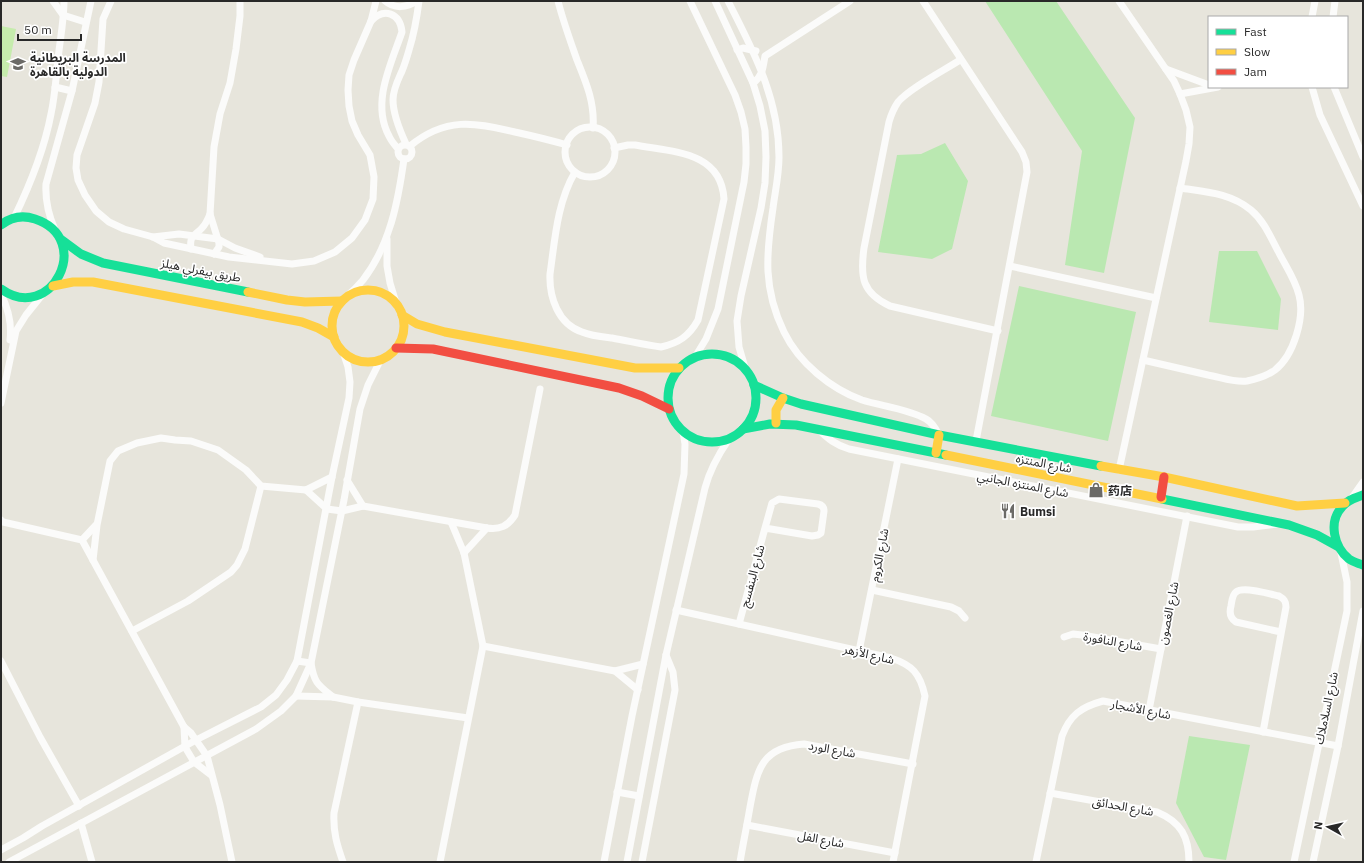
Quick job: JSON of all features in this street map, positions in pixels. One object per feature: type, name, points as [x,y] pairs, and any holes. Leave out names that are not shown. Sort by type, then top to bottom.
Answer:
[{"type":"street","points":[[53,1],[63,15],[85,22]]},
{"type":"street","points":[[14,218],[26,193],[38,161],[51,115],[64,1]]},
{"type":"street","points":[[1,289],[6,293],[18,297],[31,297],[43,293],[53,286],[61,276],[65,265],[65,252],[62,240],[55,230],[46,206],[46,184],[72,91],[85,22],[91,1]]},
{"type":"street","points":[[111,1],[102,19],[99,82],[95,103],[77,155],[76,168],[78,180],[96,211],[109,222],[124,230],[153,237],[164,243],[249,260],[292,264],[314,261],[335,252],[352,238],[365,220],[373,199],[374,177],[370,155],[358,136],[352,121],[348,90],[349,75],[371,21],[376,1]]},
{"type":"street","points":[[214,254],[219,247],[210,214],[214,147],[220,114],[230,83],[236,49],[240,16],[240,1]]},
{"type":"street","points":[[385,1],[394,6],[403,7],[418,1]]},
{"type":"street","points":[[404,159],[412,155],[412,149],[400,131],[393,98],[394,88],[410,47],[416,23],[418,1]]},
{"type":"street","points":[[558,1],[568,36],[591,95],[594,111],[593,128]]},
{"type":"street","points":[[690,1],[735,95],[743,123],[746,147],[744,182],[718,309],[706,338],[695,357]]},
{"type":"street","points":[[627,862],[666,655],[709,474],[718,454],[729,439],[743,429],[752,416],[756,401],[754,385],[746,371],[739,346],[737,321],[741,296],[761,208],[765,182],[765,131],[760,106],[753,83],[714,1]]},
{"type":"street","points":[[728,1],[753,50],[770,93],[778,134],[777,184],[767,255],[767,276],[770,296],[776,316],[785,335],[796,351],[809,366],[824,379],[841,390],[862,400],[927,419],[934,426],[939,435],[936,454]]},
{"type":"street","points":[[753,83],[762,73],[765,56],[850,1]]},
{"type":"street","points":[[923,1],[960,60],[1022,152],[1026,162],[1026,183],[976,441]]},
{"type":"street","points":[[1119,1],[1174,81],[1186,110],[1190,127],[1189,144],[1180,188],[1119,470]]},
{"type":"street","points":[[1312,16],[1315,1]]},
{"type":"street","points":[[1333,16],[1336,1]]},
{"type":"street","points":[[391,14],[394,6]]},
{"type":"street","points":[[371,21],[376,15],[384,13],[391,14],[397,18],[401,24],[402,32],[383,85],[382,111],[384,124],[389,136],[398,149],[399,155],[404,159]]},
{"type":"street","points":[[737,50],[743,48],[753,50],[765,56]]},
{"type":"street","points":[[960,60],[906,94],[898,102],[892,112],[864,248],[862,276],[868,289],[876,299],[890,306],[998,331]]},
{"type":"street","points":[[1166,69],[1208,85]]},
{"type":"street","points":[[55,87],[72,91]]},
{"type":"street","points":[[1180,94],[1211,88]]},
{"type":"street","points":[[1334,88],[1363,157]]},
{"type":"street","points":[[1312,90],[1320,115],[1363,206]]},
{"type":"street","points":[[398,149],[403,144],[408,145],[436,130],[459,124],[494,127],[567,145]]},
{"type":"street","points":[[593,128],[599,129],[609,137],[614,148],[613,162],[604,173],[597,176],[582,176],[570,167],[566,160],[565,152],[574,133],[580,130],[593,128]]},
{"type":"street","points":[[575,172],[562,199],[550,274],[549,286],[551,297],[559,313],[569,324],[582,333],[661,347],[684,339],[692,331],[698,320],[724,199],[722,183],[711,166],[693,156],[635,146],[621,146],[614,148]]},
{"type":"street","points":[[344,299],[356,292],[368,290],[379,292],[390,297],[402,315],[403,326],[401,338],[396,348],[381,359],[371,362],[351,358],[343,352],[338,345],[332,328],[336,309],[344,299],[363,280],[387,239],[395,213],[404,159]]},
{"type":"street","points":[[1353,186],[1359,188],[1363,187]]},
{"type":"street","points":[[1143,360],[1224,378],[1246,381],[1262,377],[1276,369],[1286,357],[1294,343],[1299,328],[1300,312],[1297,289],[1262,222],[1246,207],[1222,194],[1180,188]]},
{"type":"street","points":[[761,208],[773,210]]},
{"type":"street","points":[[191,249],[193,235],[201,229],[210,214]]},
{"type":"street","points":[[1,225],[14,218],[25,216],[36,218],[47,223],[55,230]]},
{"type":"street","points":[[153,237],[166,234],[193,235],[218,239],[252,255],[270,261]]},
{"type":"street","points":[[387,239],[387,266],[390,283],[397,306]]},
{"type":"street","name":"طريق بيفرلي هيلز","points":[[62,240],[74,251],[88,259],[103,263],[287,300],[311,302],[344,299]]},
{"type":"street","points":[[1010,266],[1156,298]]},
{"type":"street","points":[[53,286],[80,280],[93,282],[302,322],[318,328],[334,337]]},
{"type":"street","points":[[1,403],[4,365],[16,331],[43,293]]},
{"type":"street","points":[[1,294],[7,307],[10,327],[10,340],[1,382]]},
{"type":"street","points":[[402,315],[417,324],[452,333],[635,368],[679,368]]},
{"type":"street","points":[[396,348],[433,349],[619,388],[642,396],[669,409]]},
{"type":"street","points":[[1,850],[196,740],[261,707],[276,695],[287,680],[297,661],[332,477],[349,398],[349,374],[343,352]]},
{"type":"street","points":[[729,439],[710,443],[700,441],[683,432],[674,422],[669,409],[669,388],[673,377],[679,368],[695,357],[706,354],[717,354],[728,357],[738,363],[746,371]]},
{"type":"street","points":[[9,862],[256,729],[281,711],[296,696],[311,663],[363,398],[381,359]]},
{"type":"street","name":"شارع المنتزه","points":[[754,385],[800,404],[939,435],[1119,470],[1164,477],[1297,506],[1318,506],[1348,501],[1363,495]]},
{"type":"street","points":[[306,490],[327,509],[342,511],[363,506],[487,528],[495,529],[503,527],[510,522],[515,515],[540,389]]},
{"type":"street","points":[[776,423],[776,407],[783,398]]},
{"type":"street","name":"شارع المنتزه","points":[[743,429],[759,424],[776,423],[796,425],[1282,523],[1311,531],[1325,538],[1352,562],[1363,566]]},
{"type":"street","name":"شارع المنتزه الجانبي","points":[[818,429],[837,445],[849,449],[996,480],[1086,496],[1238,527],[1268,526],[1282,523]]},
{"type":"street","points":[[604,862],[643,664],[684,474],[685,444],[683,432]]},
{"type":"street","points":[[92,560],[97,525],[110,461],[118,450],[137,443],[161,438],[191,441],[218,450],[246,470],[261,486],[306,490],[332,477]]},
{"type":"street","name":"شارع الكروم","points":[[859,651],[898,459]]},
{"type":"street","points":[[1161,498],[1164,477]]},
{"type":"street","points":[[348,480],[363,506]]},
{"type":"street","points":[[1339,549],[1333,535],[1334,523],[1338,512],[1363,482]]},
{"type":"street","points":[[132,631],[188,601],[231,572],[237,565],[245,549],[261,486]]},
{"type":"street","name":"شارع البنفسج","points":[[739,624],[765,528],[772,503],[778,498],[818,504],[824,507],[821,533],[818,535],[812,536],[765,528]]},
{"type":"street","name":"شارع الغصون","points":[[1149,710],[1187,516]]},
{"type":"street","points":[[2,522],[82,540]]},
{"type":"street","points":[[440,862],[483,646],[464,553],[451,522]]},
{"type":"street","points":[[82,540],[97,525]]},
{"type":"street","points":[[464,553],[487,528]]},
{"type":"street","points":[[82,540],[184,727],[196,740],[207,756],[220,805],[232,862]]},
{"type":"street","name":"شارع السلاملاك","points":[[1294,862],[1347,611],[1347,582],[1339,549]]},
{"type":"street","points":[[872,590],[951,607],[959,611],[965,618]]},
{"type":"street","points":[[1263,732],[1286,607],[1286,602],[1279,596],[1245,590],[1236,592],[1233,596],[1230,610],[1232,620],[1281,632]]},
{"type":"street","name":"شارع الأزهر","points":[[676,610],[904,662],[915,671],[922,682],[925,696],[893,862]]},
{"type":"street","name":"شارع السلاملاك","points":[[1314,862],[1338,746],[1363,611]]},
{"type":"street","name":"شارع النافورة","points":[[1064,637],[1073,634],[1082,634],[1161,650]]},
{"type":"street","points":[[483,646],[615,671],[643,664]]},
{"type":"street","points":[[642,862],[675,690],[673,672],[666,655]]},
{"type":"street","points":[[1,661],[40,737],[79,806]]},
{"type":"street","points":[[297,661],[311,663]]},
{"type":"street","points":[[311,663],[313,676],[316,682],[333,697]]},
{"type":"street","points":[[615,671],[638,690]]},
{"type":"street","points":[[296,696],[333,697],[468,718]]},
{"type":"street","name":"شارع الأشجار","points":[[1036,862],[1062,736],[1066,726],[1075,714],[1088,705],[1103,701],[1338,746]]},
{"type":"street","points":[[343,862],[334,830],[334,813],[358,702]]},
{"type":"street","points":[[184,727],[185,747],[194,762],[211,775]]},
{"type":"street","name":"شارع الورد","points":[[740,862],[756,777],[759,770],[772,754],[782,748],[804,744],[913,764]]},
{"type":"street","points":[[617,792],[639,796]]},
{"type":"street","name":"شارع الحدائق","points":[[1050,793],[1157,812],[1167,816],[1182,830],[1189,850],[1189,862]]},
{"type":"street","points":[[81,823],[92,862]]},
{"type":"street","name":"شارع الفل","points":[[747,825],[895,853]]},
{"type":"street","points":[[23,838],[27,851]]},
{"type":"green space","points":[[985,1],[1056,1],[1135,118],[1104,273],[1065,265],[1082,151]]},
{"type":"green space","points":[[1,26],[16,29],[7,77],[1,76]]},
{"type":"green space","points":[[945,143],[968,181],[952,249],[932,259],[878,252],[897,155],[921,154]]},
{"type":"green space","points":[[1219,251],[1257,251],[1281,299],[1278,330],[1209,322]]},
{"type":"green space","points":[[1019,286],[1136,312],[1108,441],[991,416]]},
{"type":"green space","points":[[1189,736],[1250,745],[1226,860],[1204,857],[1176,803]]},
{"type":"traffic: fast","points":[[1,225],[9,220],[17,218],[26,217],[35,219],[53,229],[62,243],[64,259],[59,275],[50,288],[36,296],[19,297],[1,289]]},
{"type":"traffic: fast","points":[[62,240],[81,254],[103,263],[248,292]]},
{"type":"traffic: fast","points":[[712,354],[729,357],[743,367],[753,381],[756,398],[753,415],[743,429],[729,439],[712,442],[695,439],[681,429],[671,415],[668,398],[671,381],[681,367],[695,357],[712,354]]},
{"type":"traffic: fast","points":[[754,385],[801,404],[939,435],[1101,466]]},
{"type":"traffic: fast","points":[[743,429],[770,424],[796,425],[946,455]]},
{"type":"traffic: fast","points":[[1363,495],[1344,505],[1338,513],[1334,527],[1337,541],[1344,554],[1354,562],[1363,565]]},
{"type":"traffic: fast","points":[[1162,499],[1289,525],[1317,535],[1337,546]]},
{"type":"traffic: slow","points":[[53,286],[73,282],[93,282],[302,322],[318,328],[334,337]]},
{"type":"traffic: slow","points":[[368,290],[388,296],[398,306],[404,326],[398,346],[388,356],[368,362],[348,356],[338,346],[332,326],[338,306],[348,296],[368,290]]},
{"type":"traffic: slow","points":[[248,292],[305,302],[342,301]]},
{"type":"traffic: slow","points":[[402,315],[417,324],[445,332],[635,368],[679,368]]},
{"type":"traffic: slow","points":[[776,423],[776,410],[783,398]]},
{"type":"traffic: slow","points":[[936,453],[939,435]]},
{"type":"traffic: slow","points":[[946,455],[1162,499]]},
{"type":"traffic: slow","points":[[1101,466],[1164,477],[1297,506],[1345,503]]},
{"type":"traffic: jam","points":[[396,348],[433,349],[619,388],[642,396],[669,409]]},
{"type":"traffic: jam","points":[[1161,497],[1164,477]]},
{"type":"place","name":"المدرسة البريطانية الدولية بالقاهرة","points":[[18,64]]},
{"type":"place","name":"药店","points":[[1096,490]]},
{"type":"place","name":"Bumsi","points":[[1008,511]]}]
